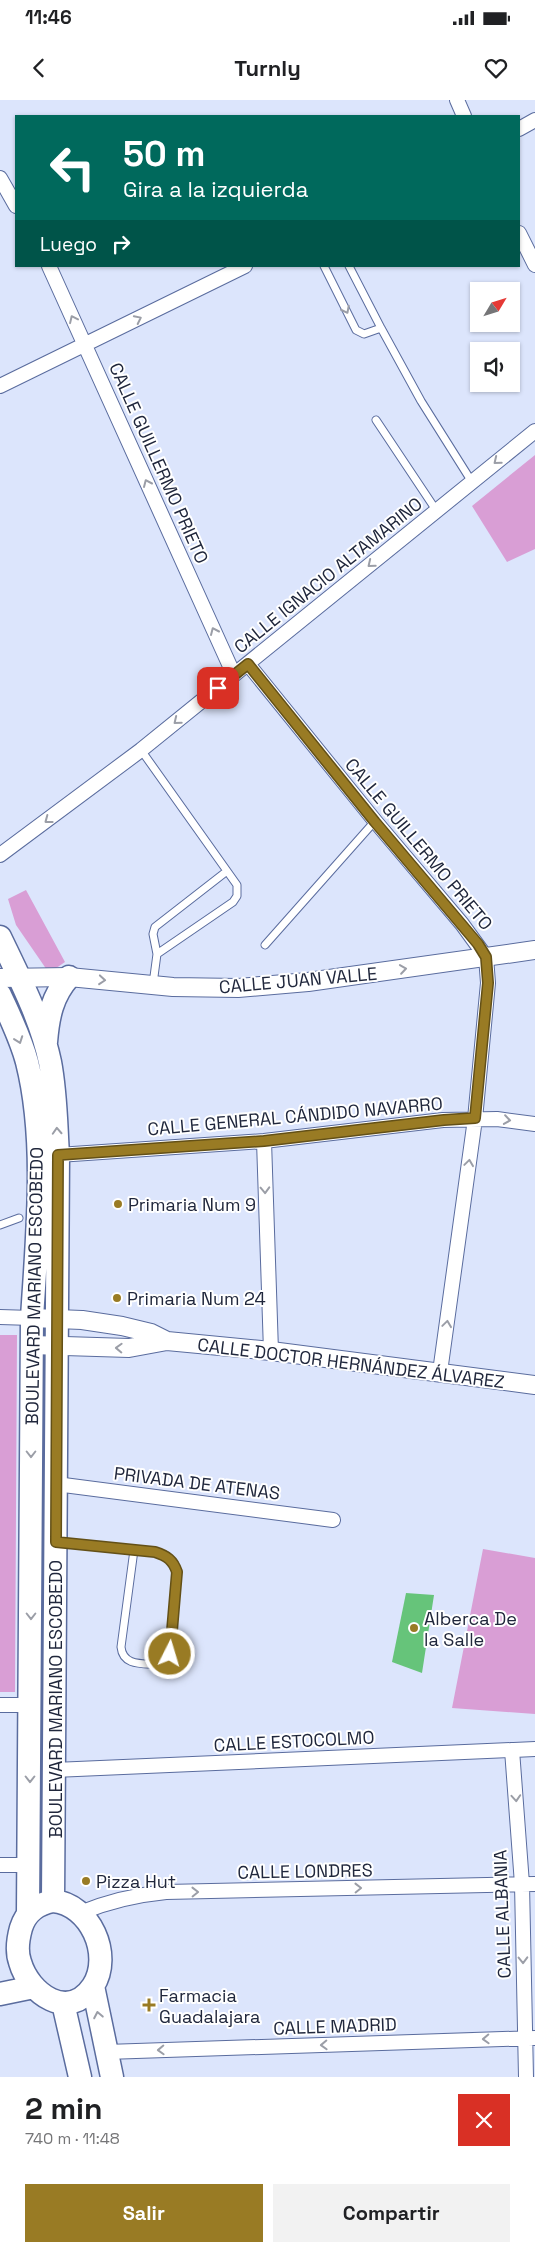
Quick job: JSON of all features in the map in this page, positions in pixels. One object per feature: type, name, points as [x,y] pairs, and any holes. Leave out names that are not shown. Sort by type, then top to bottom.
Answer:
[{"type":"main road","name":"BOULEVARD MARIANO ESCOBEDO","points":[[0,937],[7,968],[46,1045],[54,1090],[58,1155],[53,1901]]},
{"type":"main road","points":[[46,1045],[54,999],[60,987],[69,977]]},
{"type":"main road","name":"BOULEVARD MARIANO ESCOBEDO","points":[[0,995],[27,1061],[36,1113],[37,1230],[32,1318],[28,1913]]},
{"type":"main road","points":[[53,1901],[72,1906],[80,1913],[89,1925],[101,1952],[101,1965],[93,1986],[79,2000],[63,2003],[47,1998],[10,1964],[23,1922],[28,1913],[42,1903],[53,1901]]},
{"type":"main road","points":[[93,1986],[112,2077]]},
{"type":"main road","points":[[0,1994],[34,1987]]},
{"type":"main road","points":[[63,2003],[80,2077]]},
{"type":"street","points":[[457,100],[464,115]]},
{"type":"street","points":[[520,128],[535,120]]},
{"type":"street","points":[[0,178],[15,204]]},
{"type":"street","points":[[520,235],[535,265]]},
{"type":"street","name":"CALLE GUILLERMO PRIETO","points":[[49,267],[234,675]]},
{"type":"street","points":[[0,386],[243,267]]},
{"type":"street","name":"CALLE IGNACIO ALTAMARINO","points":[[0,855],[141,750],[535,431]]},
{"type":"street","name":"CALLE GUILLERMO PRIETO","points":[[248,664],[375,822],[462,924],[486,957],[488,983],[475,1118],[440,1372]]},
{"type":"street","name":"CALLE JUAN VALLE","points":[[7,968],[69,977],[153,985],[238,988],[308,982],[535,950]]},
{"type":"street","name":"CALLE GENERAL CÁNDIDO NAVARRO","points":[[58,1155],[264,1141],[444,1120],[497,1118],[535,1124]]},
{"type":"street","points":[[264,1141],[271,1351]]},
{"type":"street","name":"CALLE DOCTOR HERNÁNDEZ ÁLVAREZ","points":[[0,1317],[82,1320],[122,1326],[151,1333],[167,1341]]},
{"type":"street","name":"CALLE DOCTOR HERNÁNDEZ ÁLVAREZ","points":[[32,1345],[129,1348],[167,1341],[271,1351],[535,1386]]},
{"type":"street","name":"PRIVADA DE ATENAS","points":[[56,1484],[333,1520]]},
{"type":"street","points":[[0,1705],[30,1705]]},
{"type":"street","name":"CALLE ESTOCOLMO","points":[[54,1770],[535,1749]]},
{"type":"street","name":"CALLE ALBANIA","points":[[512,1750],[528,1884],[530,2038],[526,2077]]},
{"type":"street","points":[[0,1865],[29,1865]]},
{"type":"street","name":"CALLE LONDRES","points":[[80,1913],[118,1899],[166,1892],[528,1884]]},
{"type":"street","name":"CALLE MADRID","points":[[106,2052],[530,2038]]},
{"type":"lane","points":[[324,267],[356,330],[364,334],[381,328]]},
{"type":"lane","points":[[350,267],[421,401],[472,482]]},
{"type":"lane","points":[[376,420],[436,510]]},
{"type":"lane","points":[[141,750],[237,885],[237,896],[233,902],[157,954]]},
{"type":"lane","points":[[265,945],[375,822]]},
{"type":"lane","points":[[153,985],[157,954],[153,934],[155,927],[227,871]]},
{"type":"lane","points":[[0,1225],[19,1218]]},
{"type":"lane","points":[[56,1542],[155,1552],[167,1556],[174,1563],[177,1572],[170,1654],[161,1665],[127,1661],[122,1656],[121,1647],[134,1550]]},
{"type":"shaded area","points":[[535,455],[535,549],[507,562],[472,506]]},
{"type":"shaded area","points":[[26,890],[65,962],[49,973],[16,925],[8,899]]},
{"type":"shaded area","points":[[0,1335],[17,1335],[15,1692],[0,1692]]},
{"type":"shaded area","points":[[483,1549],[535,1558],[535,1714],[452,1708]]},
{"type":"shaded area","name":"Alberca De la Salle","points":[[406,1593],[434,1595],[422,1673],[392,1662]]},
{"type":"place","name":"Primaria Num 9","points":[[118,1204]]},
{"type":"place","name":"Primaria Num 24","points":[[117,1298]]},
{"type":"place","name":"Alberca De la Salle","points":[[414,1628]]},
{"type":"place","name":"Pizza Hut","points":[[86,1881]]},
{"type":"place","name":"Farmacia Guadalajara","points":[[149,2005]]},
{"type":"route","points":[[170,1654],[177,1572],[174,1563],[167,1556],[155,1552],[56,1542],[58,1155],[264,1141],[475,1118],[488,983],[486,957],[478,944],[375,822],[248,664],[218,688]]}]
